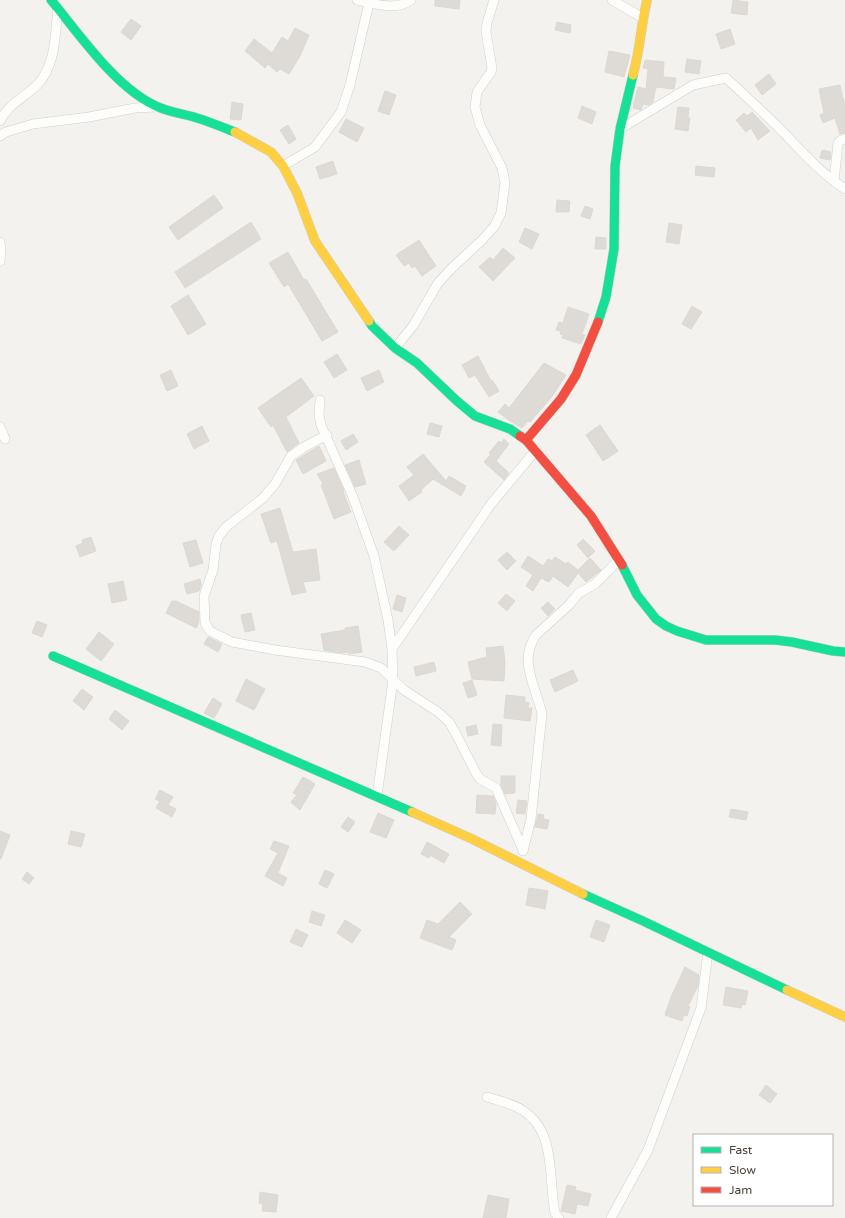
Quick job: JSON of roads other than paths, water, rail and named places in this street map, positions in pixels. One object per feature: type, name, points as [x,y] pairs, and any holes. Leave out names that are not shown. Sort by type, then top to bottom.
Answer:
[{"type":"street","points":[[51,0],[103,63],[120,81],[137,96],[157,108]]},
{"type":"street","points":[[357,0],[395,6],[403,5],[411,0]]},
{"type":"street","points":[[395,348],[413,326],[438,283],[494,227],[501,213],[505,183],[502,168],[480,125],[475,107],[477,92],[491,72],[492,68],[486,32],[487,23],[494,0]]},
{"type":"street","points":[[612,0],[643,18]]},
{"type":"street","points":[[526,440],[561,399],[576,375],[595,332],[603,309],[609,285],[614,249],[615,166],[620,129],[638,57],[647,0]]},
{"type":"street","points":[[283,166],[315,147],[341,112],[350,85],[369,3]]},
{"type":"street","points":[[0,121],[8,109],[24,97],[44,76],[50,60],[58,9]]},
{"type":"street","points":[[620,129],[693,85],[726,78],[834,182],[845,189]]},
{"type":"street","points":[[0,136],[6,132],[33,124],[90,117],[135,108],[157,108],[197,118],[235,132],[259,145],[270,152],[283,166],[297,193],[315,241],[329,265],[372,326],[395,348],[417,363],[475,416],[510,429],[526,440],[536,450],[590,516],[619,560],[637,595],[648,610],[661,622],[677,631],[706,640],[774,640],[845,652]]},
{"type":"street","points":[[834,182],[838,143],[845,139]]},
{"type":"street","points":[[0,242],[0,261]]},
{"type":"street","points":[[320,400],[320,421],[353,497],[374,556],[388,620],[392,649],[393,680],[377,796]]},
{"type":"street","points":[[0,427],[6,439]]},
{"type":"street","points":[[327,436],[304,446],[291,456],[281,475],[267,493],[226,527],[219,536],[216,544],[213,570],[204,596],[205,623],[210,631],[232,642],[282,651],[365,662],[381,668],[404,690],[438,712],[449,722],[480,779],[496,788],[523,850]]},
{"type":"street","points":[[392,649],[491,504],[536,450]]},
{"type":"street","points":[[520,862],[531,819],[542,714],[539,700],[531,680],[528,652],[533,640],[540,631],[569,605],[579,593],[594,584],[619,560]]},
{"type":"street","points":[[53,656],[368,794],[377,796],[520,862],[589,897],[845,1017]]},
{"type":"street","points":[[612,1218],[648,1150],[701,1008],[708,952]]},
{"type":"street","points":[[487,1097],[516,1106],[533,1118],[541,1129],[550,1163],[555,1213],[560,1218]]}]
